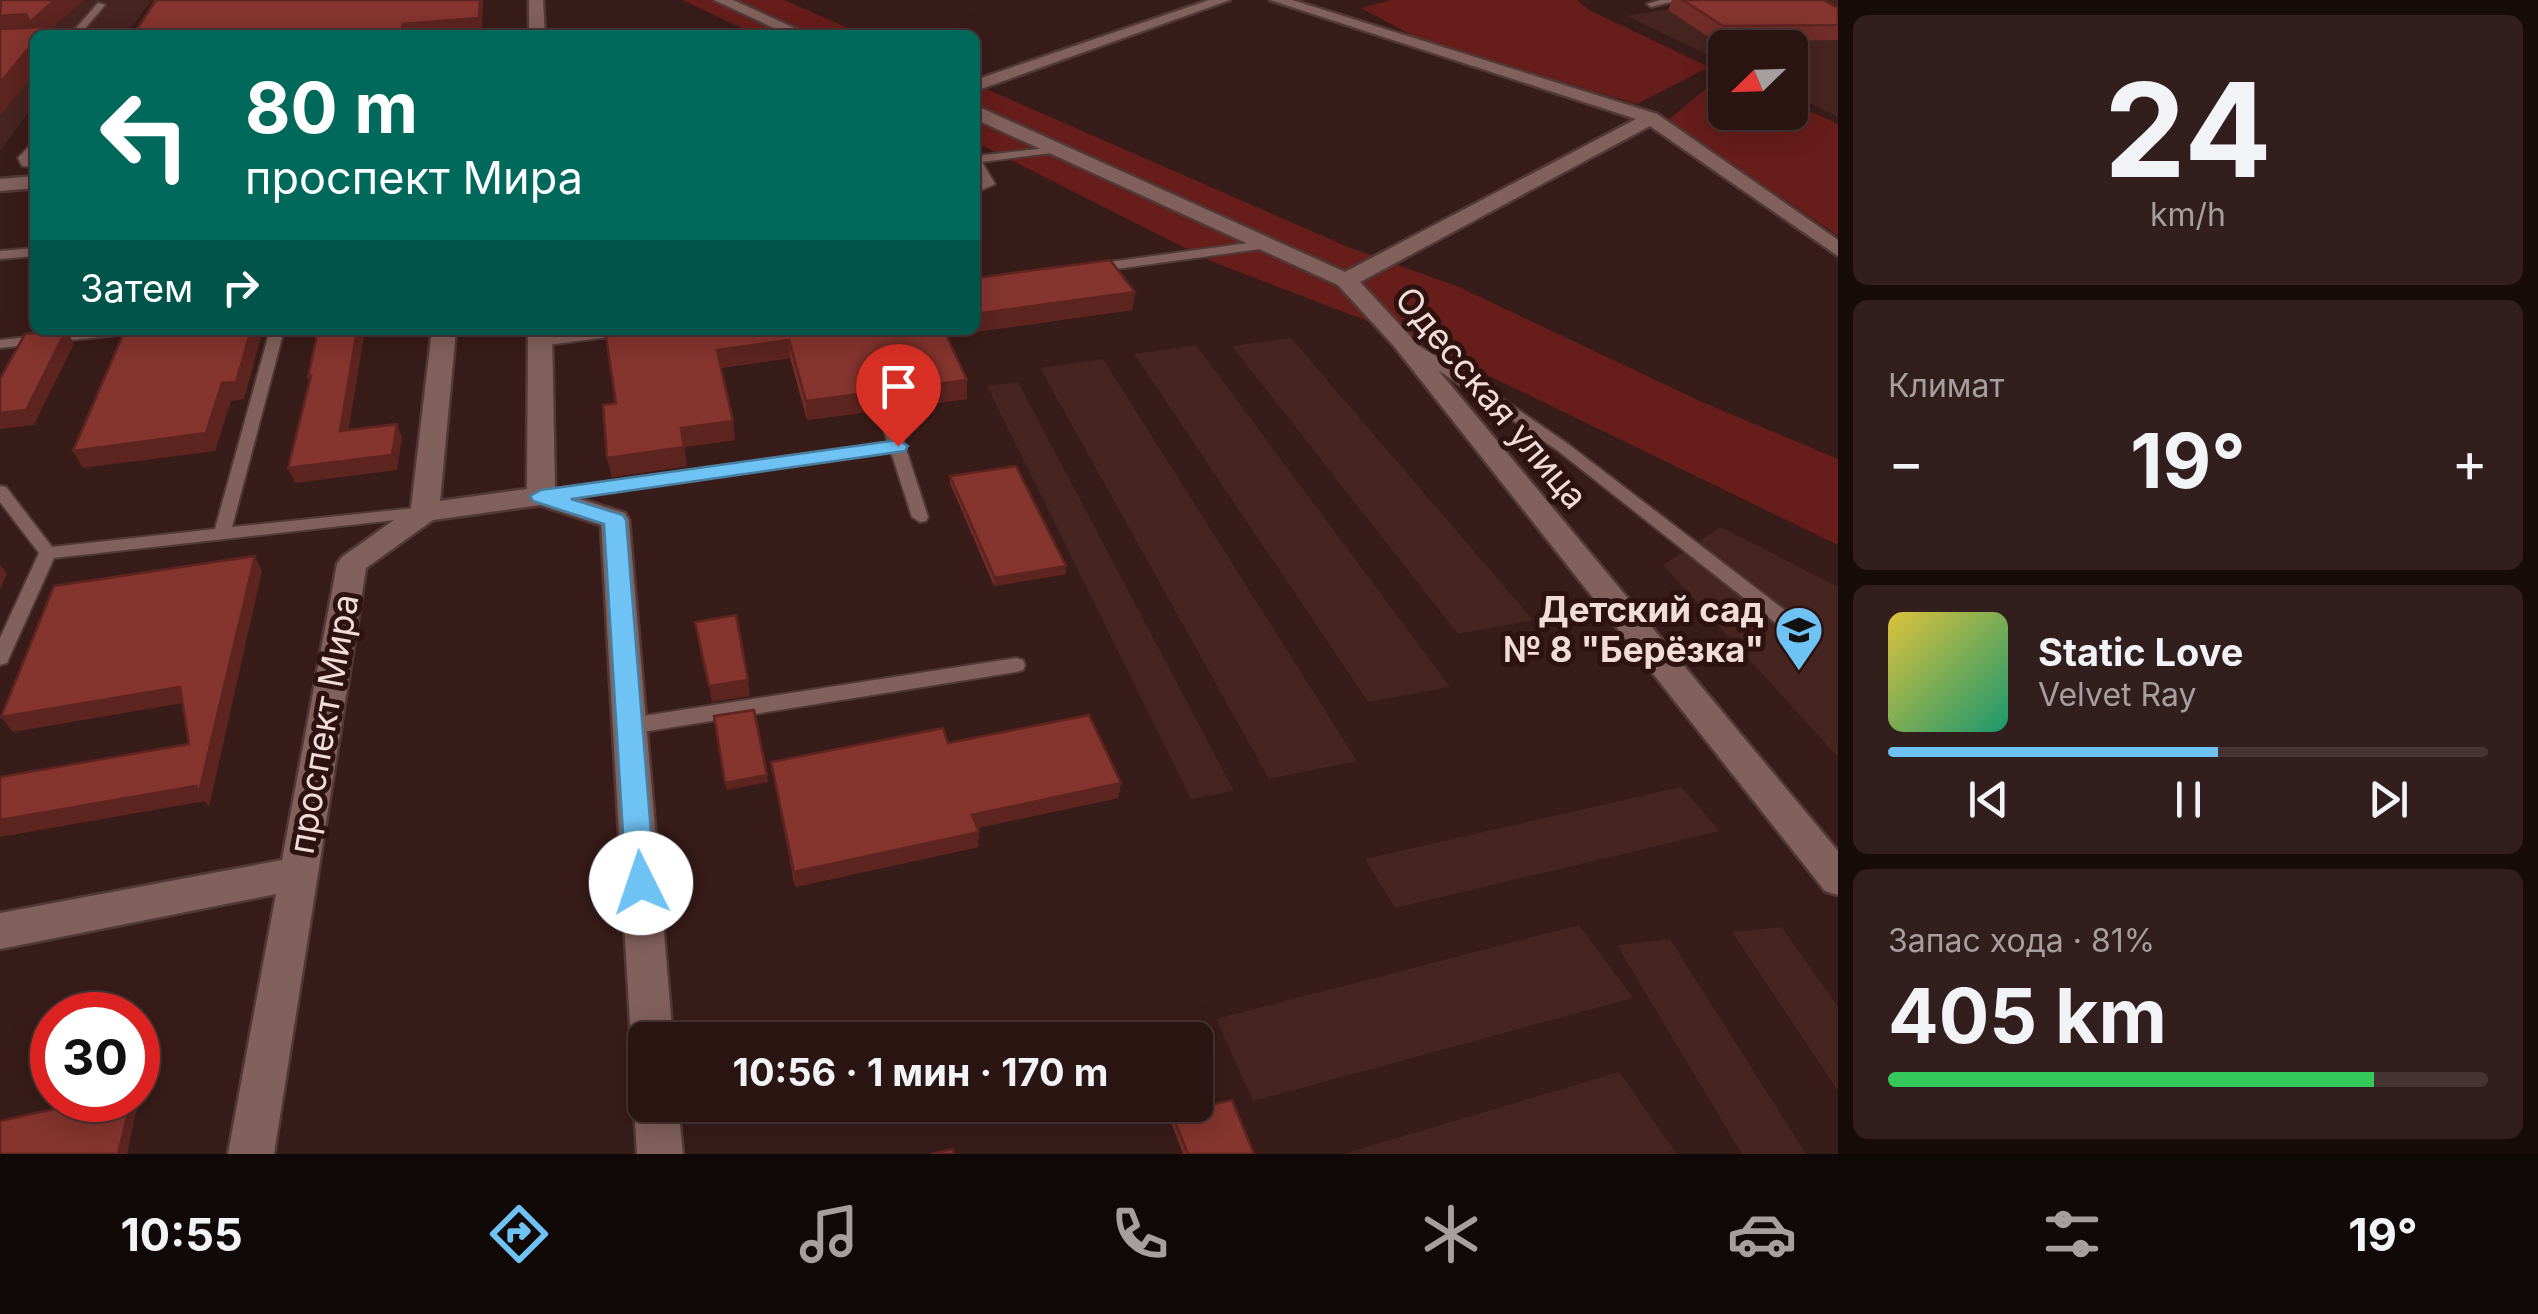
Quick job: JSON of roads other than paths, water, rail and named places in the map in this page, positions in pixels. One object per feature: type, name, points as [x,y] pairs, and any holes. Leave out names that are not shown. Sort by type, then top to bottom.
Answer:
[{"type":"street","points":[[536,0],[536,30]]},
{"type":"street","points":[[721,0],[790,30]]},
{"type":"street","points":[[980,84],[1222,0]]},
{"type":"street","points":[[1277,0],[1651,118],[1838,250]]},
{"type":"street","name":"Одесская улица","points":[[980,114],[1346,280],[1401,340],[1838,878]]},
{"type":"street","points":[[1346,280],[1651,118]]},
{"type":"street","points":[[0,186],[30,183]]},
{"type":"street","points":[[444,335],[426,512],[541,496],[615,520],[651,1022]]},
{"type":"street","points":[[540,336],[541,496]]},
{"type":"street","name":"проспект Мира","points":[[251,1154],[352,564],[426,512]]},
{"type":"street","points":[[0,932],[297,874]]},
{"type":"street","points":[[657,1122],[660,1154]]},
{"type":"lane","points":[[1651,4],[1676,0]]},
{"type":"lane","points":[[80,30],[100,5]]},
{"type":"lane","points":[[980,158],[1055,150]]},
{"type":"lane","points":[[980,167],[989,184],[980,188]]},
{"type":"lane","points":[[1071,271],[1263,245]]},
{"type":"lane","points":[[0,255],[30,252]]},
{"type":"lane","points":[[0,344],[81,335]]},
{"type":"lane","points":[[222,534],[275,335]]},
{"type":"lane","points":[[1401,340],[1480,389],[1809,639]]},
{"type":"lane","points":[[889,421],[920,517]]},
{"type":"lane","points":[[541,496],[898,446]]},
{"type":"lane","points":[[0,491],[48,552]]},
{"type":"lane","points":[[48,552],[426,512]]},
{"type":"lane","points":[[0,658],[48,552]]},
{"type":"lane","points":[[630,726],[1016,665]]},
{"type":"place","name":"Детский сад № 8 \"Берёзка\"","points":[[1799,672]]}]
